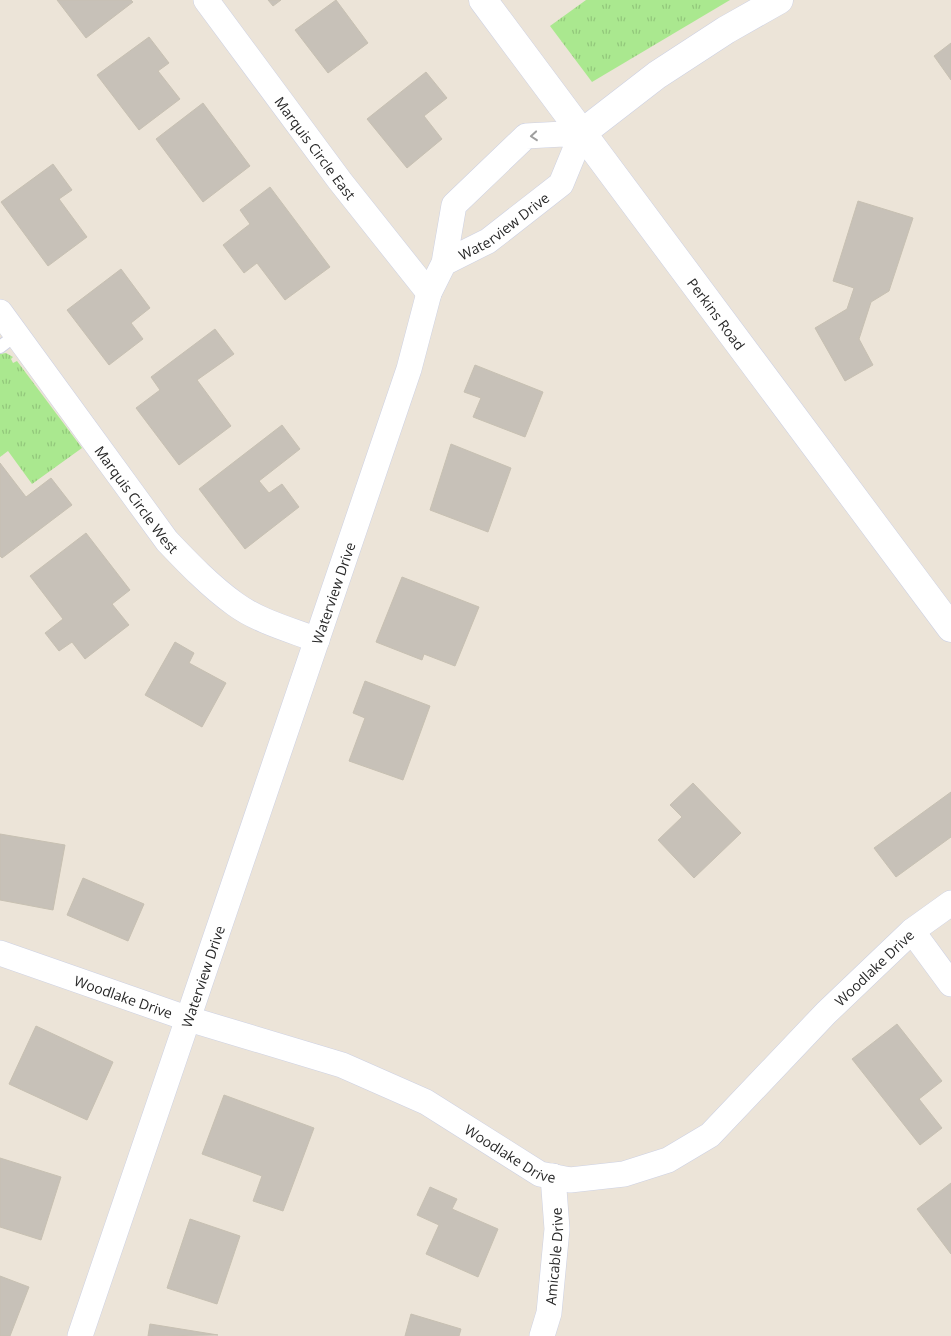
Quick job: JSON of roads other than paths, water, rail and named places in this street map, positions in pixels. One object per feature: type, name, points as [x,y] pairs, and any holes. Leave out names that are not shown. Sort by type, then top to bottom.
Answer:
[{"type":"main road","name":"Perkins Road","points":[[483,0],[951,628]]},
{"type":"main road","name":"Waterview Drive","points":[[582,133],[657,75],[726,30],[779,0]]},
{"type":"street","name":"Marquis Circle East","points":[[206,0],[340,181],[429,293]]},
{"type":"street","name":"Waterview Drive","points":[[80,1336],[409,369],[429,293],[444,263],[488,241],[561,184],[582,133]]},
{"type":"street","points":[[444,263],[454,205],[526,136],[582,133]]},
{"type":"street","name":"Marquis Circle West","points":[[0,312],[8,341],[167,541],[199,574],[236,605],[271,623],[317,640]]},
{"type":"street","name":"Woodlake Drive","points":[[0,953],[189,1018],[342,1065],[426,1102],[540,1174],[570,1180],[624,1174],[668,1160],[710,1135],[824,1015],[912,931],[951,903]]},
{"type":"street","points":[[912,931],[951,984]]},
{"type":"street","name":"Amicable Drive","points":[[542,1336],[549,1313],[557,1229],[553,1176]]}]
